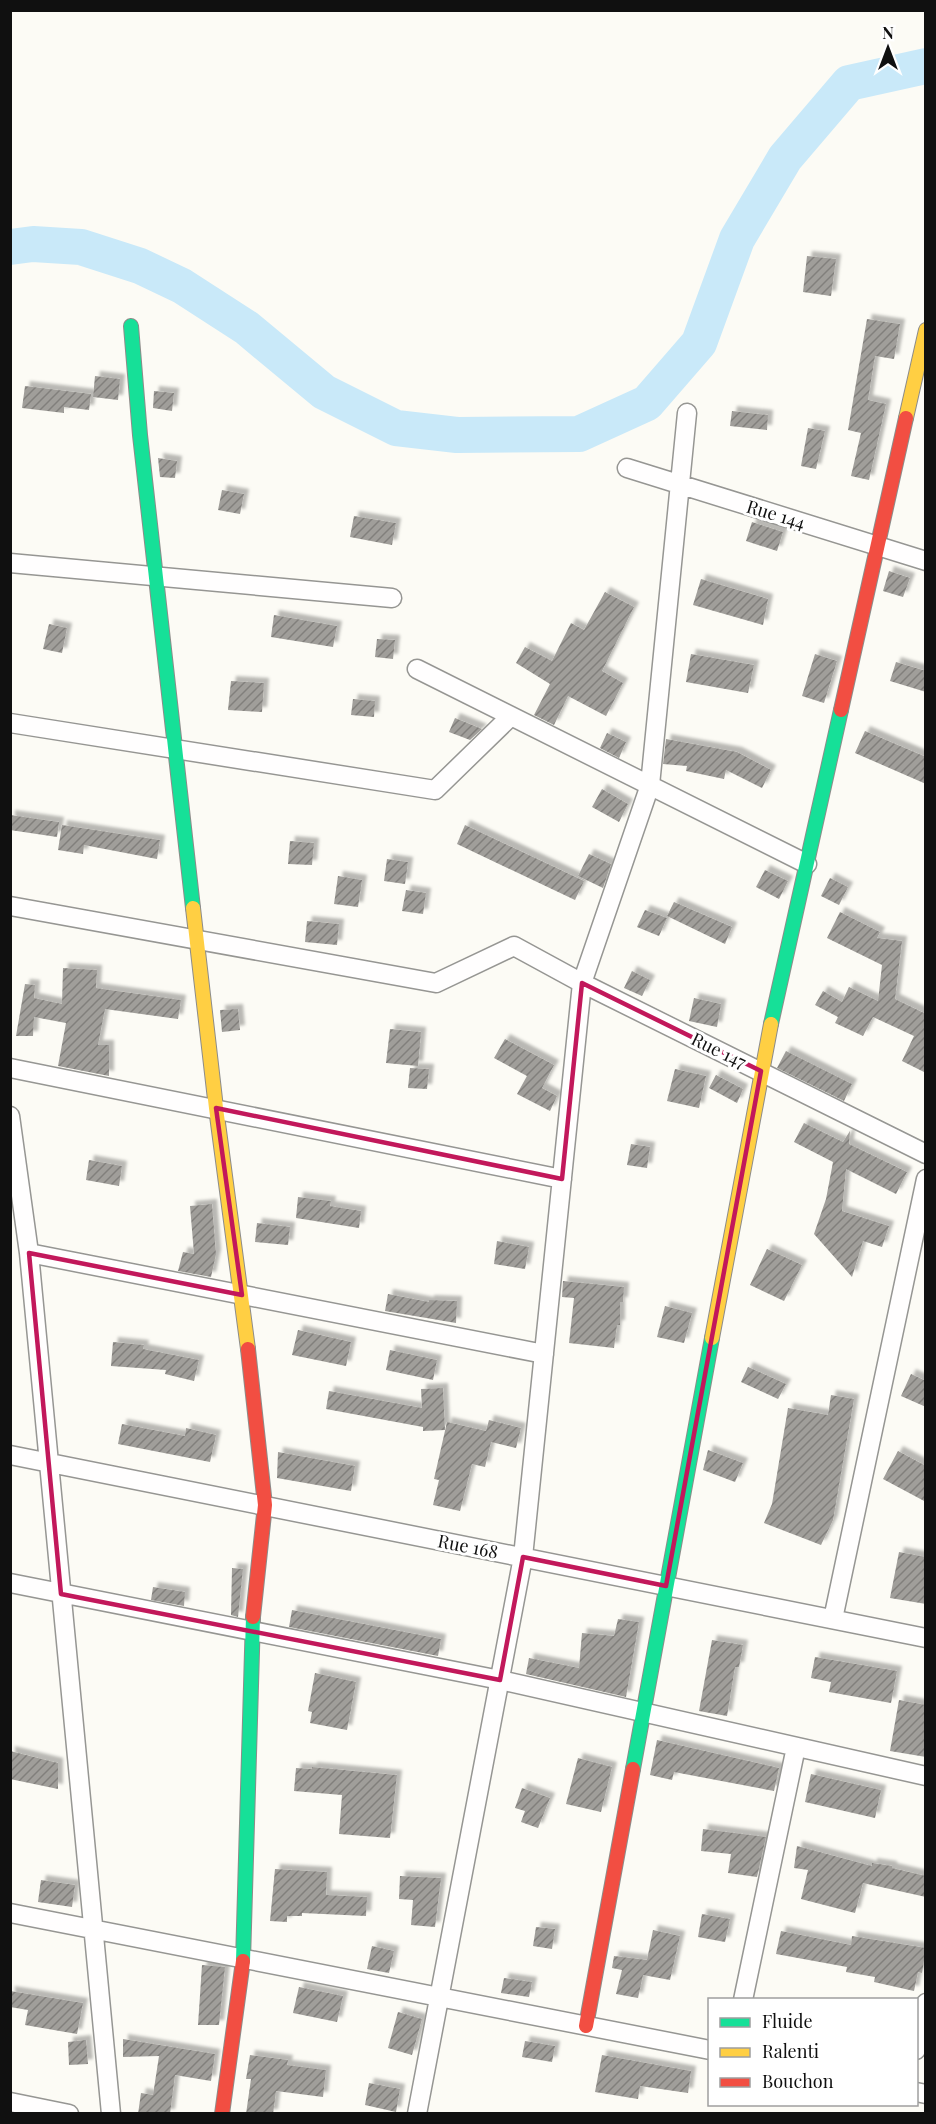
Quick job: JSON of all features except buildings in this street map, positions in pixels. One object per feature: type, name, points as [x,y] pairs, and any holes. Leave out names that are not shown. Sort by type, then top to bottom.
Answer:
[{"type":"street","points":[[131,326],[140,435],[216,1108],[242,1295],[265,1505],[251,1632],[243,1957],[222,2114]]},
{"type":"street","points":[[586,2026],[761,1071],[926,330]]},
{"type":"street","points":[[417,2114],[523,1557],[582,983],[650,785],[687,413]]},
{"type":"street","name":"Rue 144","points":[[627,468],[926,561]]},
{"type":"street","points":[[10,563],[392,598]]},
{"type":"street","points":[[417,669],[807,864]]},
{"type":"street","points":[[10,723],[435,790],[512,716]]},
{"type":"street","points":[[10,906],[198,940]]},
{"type":"street","name":"Rue 147","points":[[198,940],[436,983],[514,946],[582,983],[926,1154]]},
{"type":"street","points":[[10,1068],[562,1179]]},
{"type":"street","points":[[10,1116],[28,1253],[111,2114]]},
{"type":"street","points":[[834,1619],[926,1179]]},
{"type":"street","points":[[28,1253],[544,1354]]},
{"type":"street","name":"Rue 168","points":[[10,1455],[926,1638]]},
{"type":"street","points":[[10,1583],[500,1680],[926,1776]]},
{"type":"street","points":[[743,1998],[796,1747]]},
{"type":"street","points":[[10,1913],[708,2050]]},
{"type":"street","points":[[918,2041],[926,2003]]},
{"type":"street","points":[[10,2102],[69,2114]]},
{"type":"highlighted area","points":[[582,983],[761,1071],[666,1586],[523,1557],[500,1680],[61,1594],[29,1253],[242,1295],[216,1108],[562,1179]]},
{"type":"waterway","points":[[10,247],[33,244],[81,247],[140,266],[182,286],[247,328],[324,392],[396,428],[457,435],[579,434],[647,403],[699,343],[737,239],[785,158],[849,83],[926,66]]},
{"type":"traffic: fast","points":[[131,326],[140,435],[193,908]]},
{"type":"traffic: fast","points":[[771,1024],[841,710]]},
{"type":"traffic: fast","points":[[633,1769],[712,1338]]},
{"type":"traffic: fast","points":[[243,1961],[253,1617]]},
{"type":"traffic: slow","points":[[906,418],[926,330]]},
{"type":"traffic: slow","points":[[193,908],[216,1108],[248,1349]]},
{"type":"traffic: slow","points":[[712,1338],[771,1024]]},
{"type":"traffic: jam","points":[[841,710],[906,418]]},
{"type":"traffic: jam","points":[[248,1349],[265,1505],[253,1617]]},
{"type":"traffic: jam","points":[[586,2026],[633,1769]]},
{"type":"traffic: jam","points":[[222,2114],[243,1961]]}]
